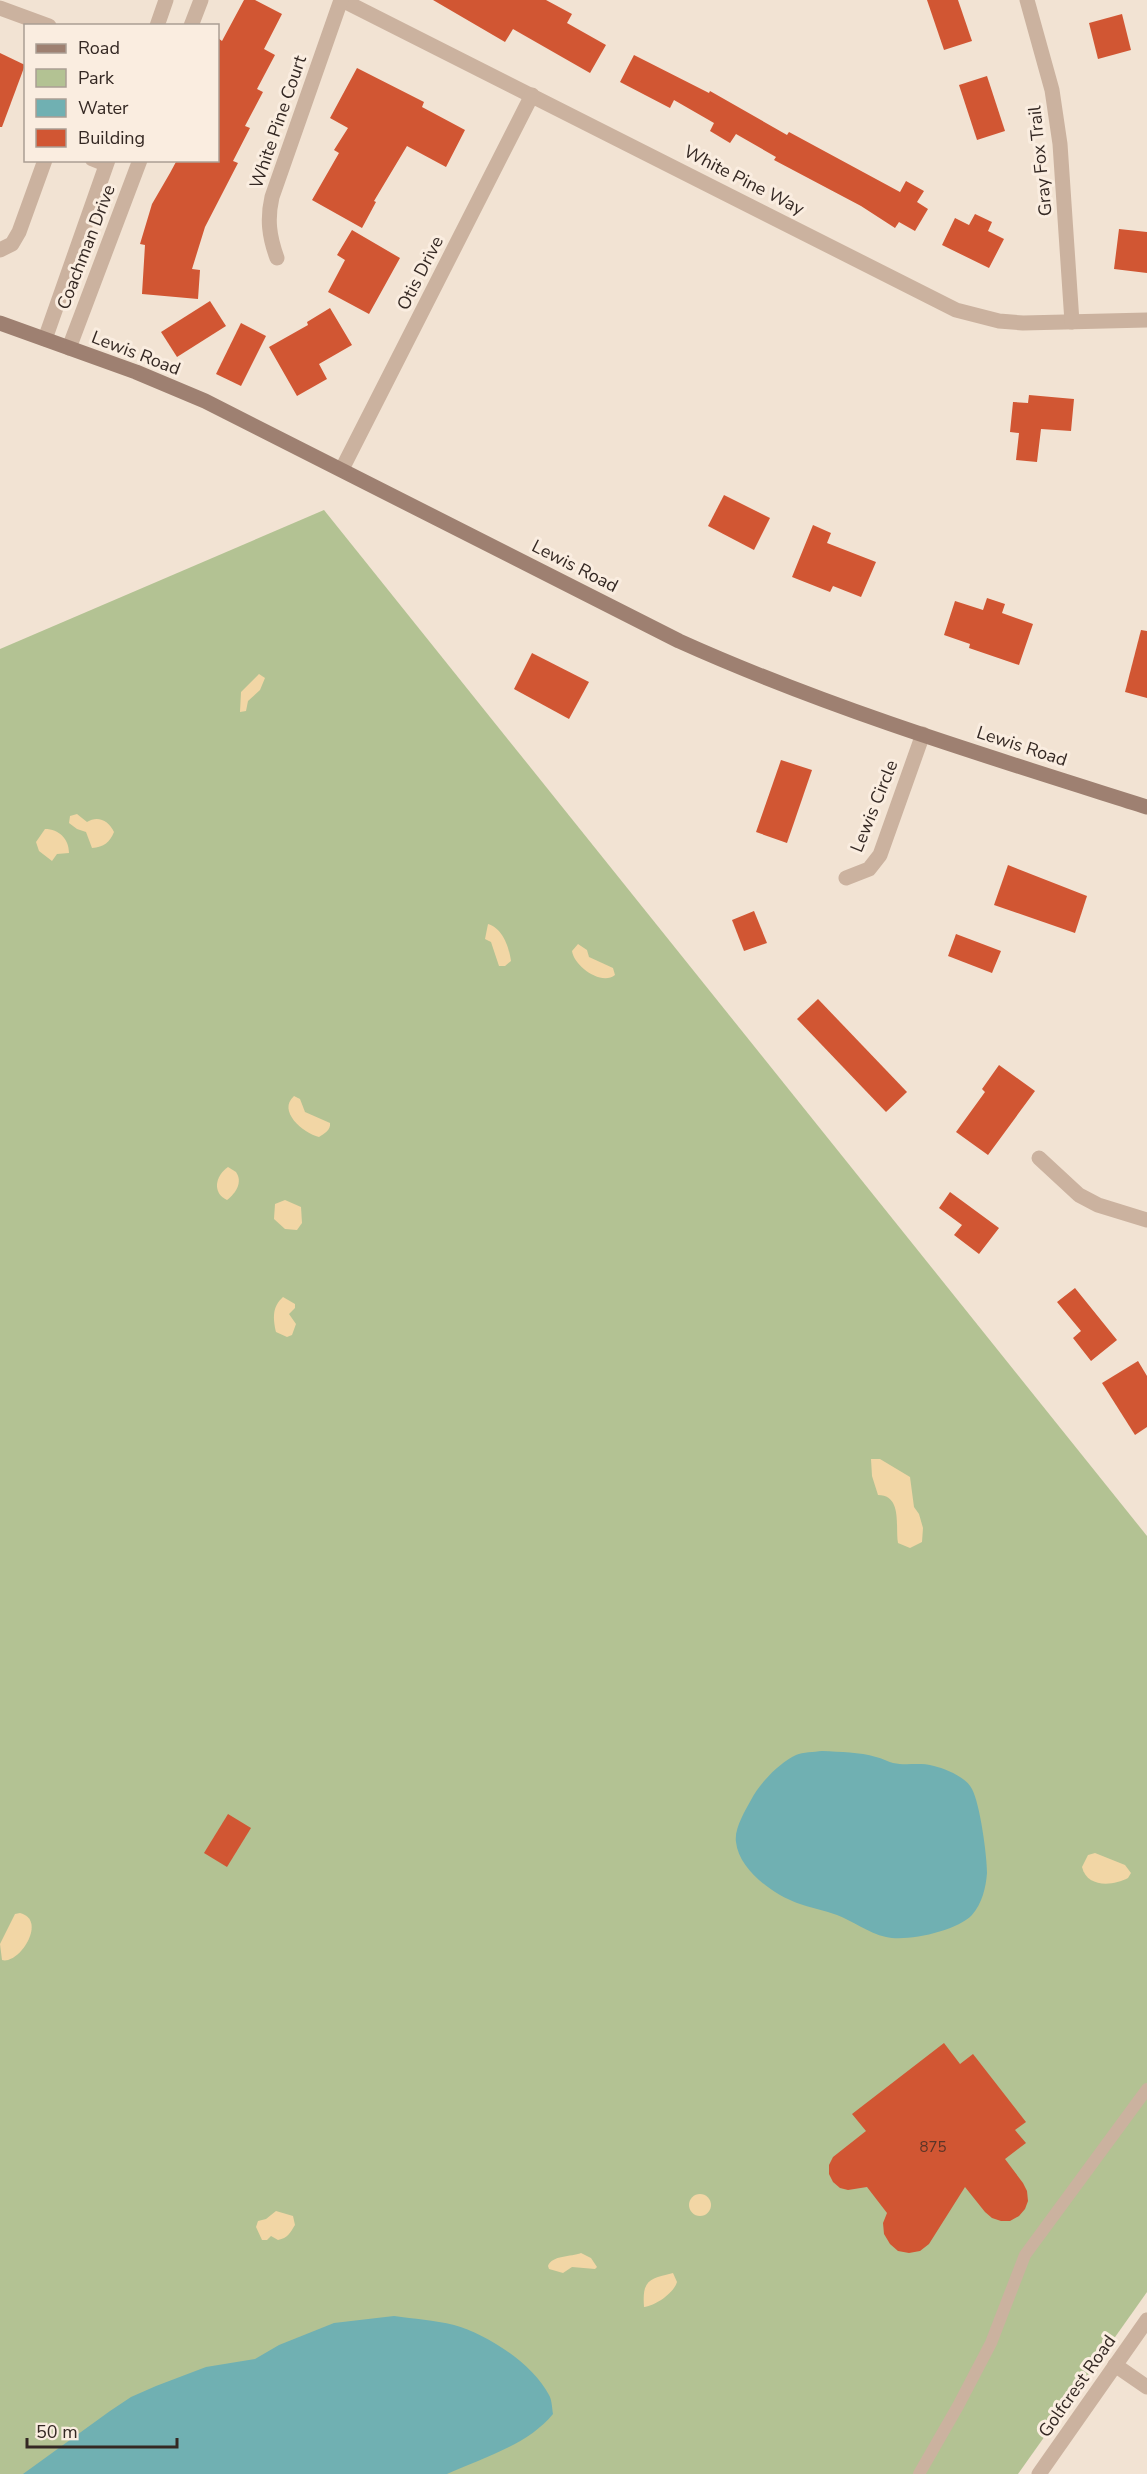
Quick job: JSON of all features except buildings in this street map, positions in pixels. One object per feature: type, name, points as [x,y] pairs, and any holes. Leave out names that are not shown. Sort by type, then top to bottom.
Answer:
[{"type":"street","points":[[158,24],[166,0]]},
{"type":"street","points":[[192,24],[201,0]]},
{"type":"street","name":"White Pine Way","points":[[341,0],[956,310],[999,321],[1147,320]]},
{"type":"street","name":"White Pine Court","points":[[277,258],[269,237],[268,215],[272,197],[341,0]]},
{"type":"street","name":"Gray Fox Trail","points":[[1027,0],[1052,90],[1060,144],[1072,322]]},
{"type":"street","points":[[0,8],[44,24]]},
{"type":"street","name":"Otis Drive","points":[[342,469],[532,95]]},
{"type":"street","points":[[0,250],[12,243],[19,232],[44,162]]},
{"type":"street","name":"Coachman Drive","points":[[69,348],[139,162]]},
{"type":"street","name":"Coachman Drive","points":[[45,339],[107,163]]},
{"type":"street","name":"Lewis Road","points":[[0,323],[136,372],[205,401],[679,641],[802,693],[1147,807]]},
{"type":"street","name":"Lewis Circle","points":[[846,878],[869,869],[880,855],[923,734]]},
{"type":"street","points":[[1039,1158],[1079,1195],[1098,1205],[1147,1220]]},
{"type":"street","name":"Golfcrest Road","points":[[1038,2474],[1147,2320]]},
{"type":"street","points":[[1115,2365],[1147,2387]]},
{"type":"lane","points":[[919,2474],[991,2343],[1025,2255],[1147,2089]]},
{"type":"green space","points":[[324,510],[1147,1536],[1147,2292],[1018,2474],[0,2474],[0,649]]},
{"type":"sand","points":[[259,674],[265,678],[260,690],[248,701],[246,711],[240,712],[241,692]]},
{"type":"sand","points":[[77,814],[87,822],[99,819],[106,822],[114,832],[111,839],[103,845],[92,848],[86,832],[69,823],[70,816]]},
{"type":"sand","points":[[45,829],[59,833],[65,839],[69,853],[57,854],[52,861],[39,851],[36,842]]},
{"type":"sand","points":[[488,924],[497,929],[507,944],[511,961],[505,966],[499,966],[491,942],[485,939]]},
{"type":"sand","points":[[578,944],[587,950],[589,957],[613,968],[615,975],[603,978],[583,968],[572,951]]},
{"type":"sand","points":[[294,1096],[300,1099],[305,1112],[330,1123],[325,1133],[319,1137],[313,1135],[294,1121],[288,1108]]},
{"type":"sand","points":[[228,1167],[236,1172],[239,1183],[236,1191],[227,1200],[219,1193],[217,1184],[220,1175]]},
{"type":"sand","points":[[285,1200],[301,1207],[302,1223],[297,1230],[285,1229],[274,1219],[275,1204]]},
{"type":"sand","points":[[283,1297],[295,1304],[295,1308],[289,1314],[296,1324],[292,1335],[287,1337],[276,1332],[274,1322],[275,1309]]},
{"type":"sand","points":[[871,1459],[880,1459],[910,1477],[914,1507],[919,1514],[923,1528],[922,1542],[910,1548],[898,1543],[895,1506],[886,1496],[878,1495],[872,1476]]},
{"type":"sand","points":[[1095,1853],[1125,1865],[1131,1873],[1128,1878],[1108,1884],[1089,1879],[1082,1867],[1088,1855]]},
{"type":"sand","points":[[20,1913],[28,1917],[31,1924],[28,1941],[16,1956],[9,1960],[2,1960],[0,1944],[15,1914]]},
{"type":"sand","points":[[696,2194],[704,2194],[711,2201],[711,2209],[704,2216],[696,2216],[689,2209],[689,2201]]},
{"type":"sand","points":[[276,2211],[293,2216],[295,2225],[284,2238],[278,2240],[271,2236],[267,2240],[262,2240],[256,2227],[258,2221],[266,2219]]},
{"type":"sand","points":[[581,2253],[591,2258],[597,2267],[595,2269],[572,2267],[563,2273],[549,2269],[548,2266],[553,2260]]},
{"type":"sand","points":[[673,2273],[677,2282],[672,2290],[658,2302],[644,2307],[644,2291],[649,2282]]},
{"type":"water","points":[[822,1751],[863,1754],[898,1764],[934,1766],[955,1774],[969,1785],[975,1796],[980,1817],[987,1873],[983,1895],[972,1915],[955,1926],[931,1934],[906,1938],[886,1937],[837,1915],[788,1899],[768,1887],[750,1871],[738,1852],[736,1837],[740,1820],[759,1787],[770,1774],[796,1755]]},
{"type":"water","points":[[394,2316],[454,2325],[481,2335],[494,2343],[521,2362],[542,2383],[550,2397],[553,2414],[543,2425],[518,2442],[447,2474],[23,2474],[131,2397],[156,2386],[206,2367],[255,2359],[279,2345],[334,2323]]}]
